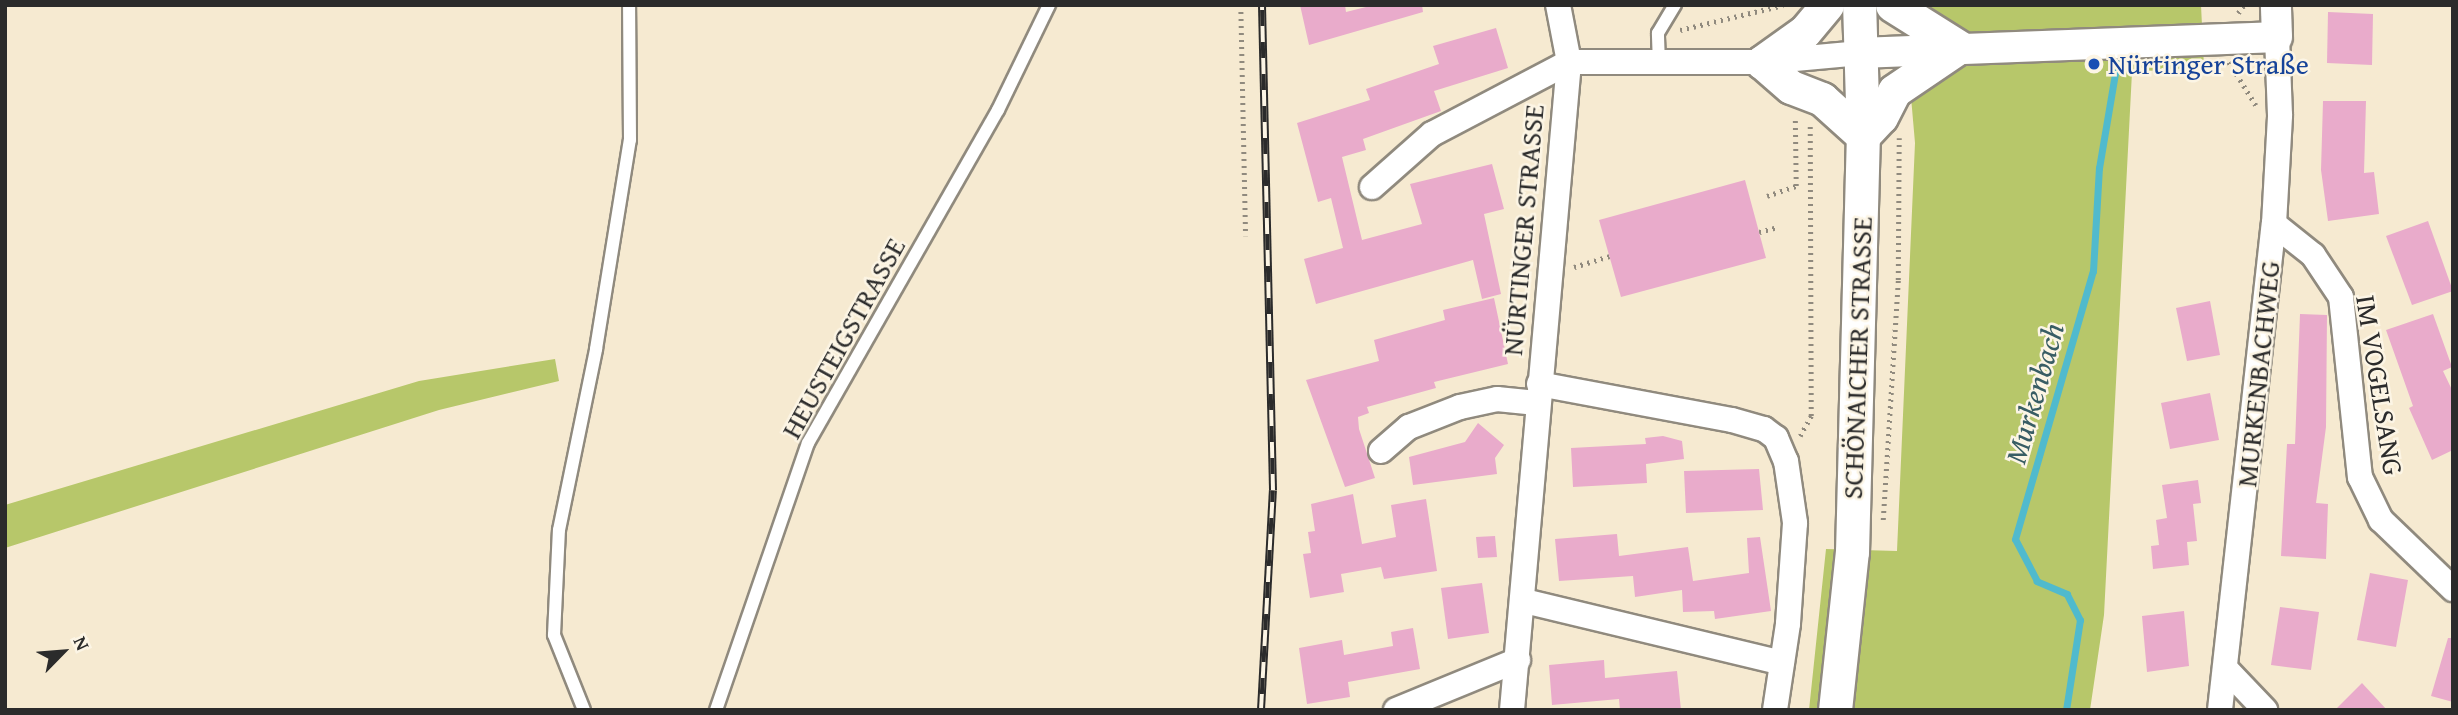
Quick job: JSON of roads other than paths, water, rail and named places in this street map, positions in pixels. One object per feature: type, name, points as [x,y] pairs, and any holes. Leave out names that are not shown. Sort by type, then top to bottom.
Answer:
[{"type":"main road","points":[[1827,5],[1804,32],[1762,62],[1815,105],[1863,136],[1881,117],[1894,91],[1910,76],[1959,47],[1892,5]]},
{"type":"main road","name":"SCHÖNAICHER STRASSE","points":[[1835,710],[1852,552],[1863,136],[1859,5]]},
{"type":"street","name":"NÜRTINGER STRASSE","points":[[1512,710],[1524,601],[1538,394],[1569,62],[1558,5]]},
{"type":"street","name":"MURKENBACHWEG","points":[[2220,710],[2274,224],[2280,115],[2276,5]]},
{"type":"street","points":[[1861,53],[1959,47],[2277,37]]},
{"type":"street","name":"NÜRTINGER STRASSE","points":[[1372,187],[1432,134],[1569,62],[1659,65],[1762,62],[1861,53]]},
{"type":"street","name":"IM VOGELSANG","points":[[2274,224],[2313,255],[2341,297],[2355,444],[2365,488],[2381,520],[2453,589]]},
{"type":"street","points":[[1381,450],[1409,428],[1460,407],[1538,394],[1764,429],[1776,438],[1786,461],[1795,523],[1775,710]]},
{"type":"street","points":[[1524,601],[1782,663]]},
{"type":"street","points":[[1396,710],[1517,660]]},
{"type":"street","points":[[2226,669],[2264,710]]},
{"type":"lane","points":[[584,710],[554,635],[559,530],[594,357],[629,140],[629,5]]},
{"type":"lane","name":"HEUSTEIGSTRASSE","points":[[716,710],[808,443],[998,110],[1049,5]]},
{"type":"lane","points":[[1659,65],[1658,33],[1675,5]]},
{"type":"waterway","name":"Murkenbach","points":[[2066,710],[2080,620],[2067,594],[2037,581],[2015,539],[2093,271],[2099,168],[2117,62]]},
{"type":"railway","points":[[1261,710],[1273,490],[1262,5]]},
{"type":"place","name":"Nürtinger Straße","points":[[2094,64]]}]
